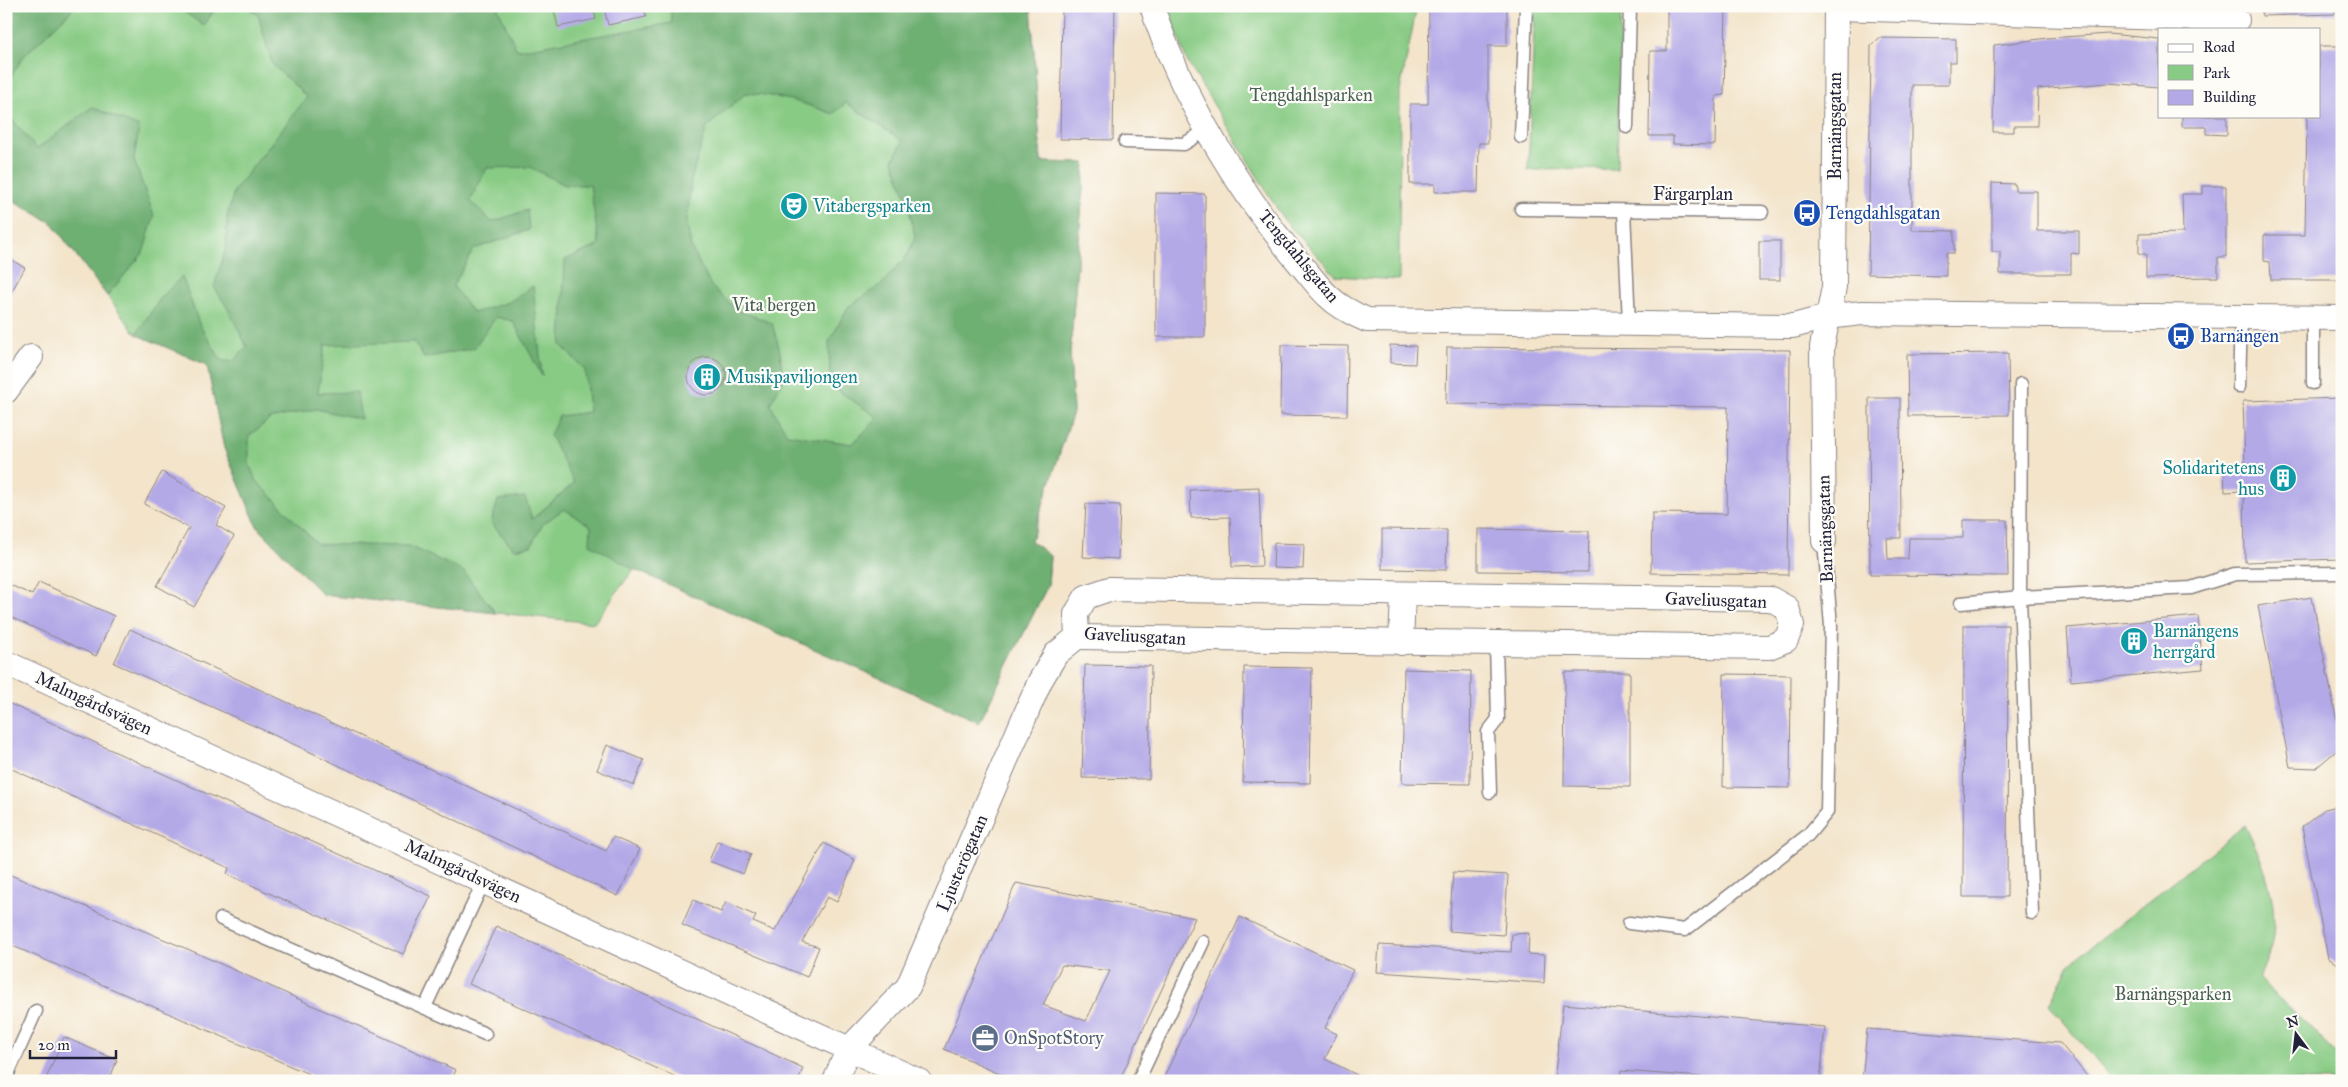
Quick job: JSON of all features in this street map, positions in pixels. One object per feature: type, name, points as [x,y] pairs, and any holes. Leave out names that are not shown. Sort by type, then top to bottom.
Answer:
[{"type":"street","name":"Tengdahlsgatan","points":[[1152,6],[1178,70],[1208,129],[1240,183],[1277,236],[1329,297],[1350,312],[1367,320],[1793,326],[1827,317],[1862,313],[2342,318]]},
{"type":"street","points":[[1836,7],[2237,20]]},
{"type":"street","name":"Barnängsgatan","points":[[1824,541],[1822,347],[1834,287],[1836,7]]},
{"type":"street","points":[[6,391],[30,356]]},
{"type":"street","name":"Gaveliusgatan","points":[[1109,589],[1403,595],[1771,599],[1787,608],[1792,625],[1786,640],[1768,647],[1401,643],[1077,636],[1076,614],[1086,597],[1109,589]]},
{"type":"street","points":[[1401,643],[1403,595]]},
{"type":"street","name":"Ljusterögatan","points":[[835,1081],[848,1050],[908,987],[1040,682],[1056,654],[1077,636]]},
{"type":"street","name":"Malmgårdsvägen","points":[[6,663],[919,1081]]},
{"type":"lane","points":[[1521,137],[1526,6]]},
{"type":"lane","points":[[1627,127],[1630,6]]},
{"type":"lane","points":[[1125,142],[1184,144],[1208,129]]},
{"type":"lane","name":"Färgarplan","points":[[1521,209],[1762,212]]},
{"type":"lane","points":[[1624,211],[1629,323]]},
{"type":"lane","points":[[2239,388],[2241,317]]},
{"type":"lane","points":[[2313,318],[2313,383]]},
{"type":"lane","points":[[2021,384],[2020,597],[2032,913]]},
{"type":"lane","name":"Barnängsgatan","points":[[1629,923],[1685,930],[1808,835],[1827,812],[1831,626],[1824,541]]},
{"type":"lane","points":[[1961,603],[2020,597],[2191,588],[2235,574],[2342,573]]},
{"type":"lane","points":[[1490,792],[1488,732],[1498,719],[1496,644]]},
{"type":"lane","points":[[425,1007],[484,881]]},
{"type":"lane","points":[[221,919],[485,1034]]},
{"type":"lane","points":[[1138,1081],[1203,942]]},
{"type":"lane","points":[[6,1078],[36,1011]]},
{"type":"green space","name":"Vita bergen","points":[[6,6],[1031,6],[1041,162],[1085,163],[1070,354],[1073,412],[1031,541],[1050,556],[1048,585],[979,722],[634,569],[594,623],[323,595],[257,526],[224,448],[207,365],[136,334],[52,223],[6,196]]},
{"type":"green space","points":[[6,6],[76,6],[24,56],[6,84]]},
{"type":"green space","points":[[176,6],[217,6],[204,26]]},
{"type":"green space","name":"Vita bergen","points":[[245,6],[497,6],[517,50],[672,23],[670,6],[1031,6],[1041,162],[1085,163],[1070,354],[1073,412],[1031,541],[1050,556],[1048,585],[979,722],[633,569],[590,544],[591,526],[564,509],[543,524],[531,546],[514,549],[491,523],[498,500],[525,497],[532,519],[574,483],[550,435],[559,416],[589,412],[585,370],[561,345],[565,260],[599,245],[590,185],[565,185],[530,167],[487,168],[470,201],[492,222],[527,210],[529,230],[474,249],[453,286],[473,313],[509,302],[533,286],[542,376],[513,321],[496,317],[474,348],[424,358],[414,342],[325,345],[318,393],[357,392],[361,419],[316,409],[270,419],[249,436],[249,464],[256,480],[317,544],[409,546],[463,571],[496,613],[323,595],[257,526],[224,448],[207,365],[136,334],[160,299],[182,276],[200,326],[222,361],[233,361],[247,347],[227,307],[214,287],[226,248],[227,217],[234,191],[307,97],[272,64],[258,15]],"holes":[[[746,93],[790,100],[833,114],[846,103],[903,141],[893,160],[907,200],[915,237],[908,254],[882,284],[848,307],[829,342],[830,385],[878,418],[852,444],[787,434],[770,404],[783,381],[780,351],[772,323],[737,310],[711,286],[691,247],[687,222],[691,180],[707,127]]]},
{"type":"green space","name":"Tengdahlsparken","points":[[1167,6],[1417,6],[1400,91],[1399,280],[1336,276],[1284,220],[1187,61]]},
{"type":"green space","points":[[1535,6],[1621,6],[1617,169],[1528,170]]},
{"type":"green space","points":[[92,107],[139,127],[134,160],[154,216],[143,253],[107,296],[52,223],[6,196],[6,112],[37,149]]},
{"type":"green space","name":"Barnängsparken","points":[[2245,825],[2259,854],[2269,886],[2274,918],[2270,951],[2259,979],[2342,1059],[2342,1081],[2113,1081],[2049,1004],[2070,963]]},
{"type":"building","points":[[572,6],[593,6],[596,19],[558,27],[554,10]]},
{"type":"building","points":[[612,6],[644,6],[646,17],[608,25],[604,8]]},
{"type":"building","points":[[1062,6],[1115,6],[1113,140],[1060,139]]},
{"type":"building","points":[[1429,6],[1507,6],[1507,46],[1488,46],[1488,143],[1479,143],[1478,192],[1435,192],[1435,184],[1410,184],[1410,104],[1428,104]]},
{"type":"building","points":[[1667,6],[1726,6],[1724,95],[1716,96],[1715,145],[1673,144],[1673,136],[1649,136],[1650,51],[1667,51]]},
{"type":"building","points":[[2261,6],[2335,6],[2335,14],[2262,16]]},
{"type":"building","points":[[2109,34],[2158,39],[2158,87],[2108,83],[2038,89],[2037,126],[2014,126],[2014,132],[1993,132],[1994,45],[2048,38]]},
{"type":"building","points":[[1879,38],[1956,39],[1956,62],[1949,62],[1949,85],[1912,85],[1912,230],[1954,231],[1954,253],[1946,253],[1946,276],[1868,274],[1871,46]]},
{"type":"building","points":[[2320,46],[2342,46],[2342,280],[2271,280],[2270,262],[2264,261],[2264,235],[2305,235],[2307,118],[2320,118]]},
{"type":"building","points":[[2182,118],[2227,118],[2227,135],[2206,134],[2206,127],[2182,127]]},
{"type":"building","points":[[1992,183],[2015,184],[2015,191],[2037,191],[2037,231],[2079,231],[2079,254],[2071,253],[2071,274],[2000,274],[2000,252],[1992,252]]},
{"type":"building","points":[[2203,186],[2226,186],[2226,257],[2218,257],[2218,277],[2146,278],[2146,254],[2139,254],[2139,234],[2183,233],[2182,194],[2203,194]]},
{"type":"building","points":[[1156,193],[1205,194],[1205,337],[1156,337]]},
{"type":"building","points":[[1759,241],[1780,241],[1780,280],[1759,280]]},
{"type":"building","points":[[6,258],[25,268],[6,301]]},
{"type":"building","points":[[1281,345],[1348,346],[1347,416],[1280,415]]},
{"type":"building","points":[[1390,345],[1416,346],[1415,364],[1390,363]]},
{"type":"building","points":[[1447,347],[1790,350],[1788,575],[1651,573],[1652,513],[1727,514],[1728,407],[1446,404]]},
{"type":"building","points":[[2008,353],[2009,415],[1908,416],[1907,354]]},
{"type":"building","name":"Musikpaviljongen","points":[[707,357],[721,362],[726,376],[721,390],[707,395],[693,390],[688,376],[693,362]]},
{"type":"building","points":[[1869,398],[1900,398],[1901,538],[1887,538],[1888,559],[1908,559],[1909,538],[1963,538],[1963,520],[2007,520],[2008,576],[1870,575]]},
{"type":"building","name":"Solidaritetens hus","points":[[2342,398],[2342,559],[2245,562],[2244,491],[2225,492],[2224,466],[2245,465],[2243,401]]},
{"type":"building","points":[[162,472],[226,508],[216,525],[234,536],[194,607],[157,586],[189,528],[144,504]]},
{"type":"building","points":[[1259,487],[1262,566],[1232,567],[1230,517],[1191,518],[1190,490]]},
{"type":"building","points":[[1086,504],[1120,505],[1118,559],[1083,557]]},
{"type":"building","points":[[1382,529],[1447,530],[1446,570],[1382,569]]},
{"type":"building","points":[[1478,529],[1589,531],[1588,572],[1478,571]]},
{"type":"building","points":[[1274,543],[1304,544],[1303,569],[1273,568]]},
{"type":"building","points":[[39,582],[114,616],[96,656],[6,615],[6,583],[32,595]]},
{"type":"building","points":[[2312,597],[2342,746],[2316,768],[2290,767],[2258,606]]},
{"type":"building","name":"Barnängens herrgård","points":[[2198,616],[2203,669],[2071,681],[2067,628]]},
{"type":"building","points":[[1964,625],[2008,625],[2007,897],[1963,897]]},
{"type":"building","points":[[130,629],[606,851],[613,837],[640,849],[618,896],[261,729],[114,663]]},
{"type":"building","points":[[1085,665],[1151,666],[1149,779],[1082,778]]},
{"type":"building","points":[[1244,667],[1312,668],[1310,783],[1243,782]]},
{"type":"building","points":[[1404,669],[1471,671],[1470,784],[1402,783]]},
{"type":"building","points":[[1565,672],[1630,672],[1630,787],[1564,786]]},
{"type":"building","points":[[1724,674],[1791,675],[1790,788],[1723,787]]},
{"type":"building","points":[[6,702],[431,896],[403,954],[227,874],[229,868],[12,769],[6,775]]},
{"type":"building","points":[[607,745],[644,760],[634,785],[597,770]]},
{"type":"building","points":[[2342,805],[2342,967],[2328,958],[2302,827],[2325,809]]},
{"type":"building","points":[[717,841],[751,854],[743,874],[709,861]]},
{"type":"building","points":[[824,843],[855,860],[837,902],[827,897],[802,942],[819,947],[807,977],[682,925],[693,900],[721,912],[726,902],[756,916],[753,922],[775,931]]},
{"type":"building","points":[[1453,872],[1508,875],[1504,935],[1449,931]]},
{"type":"building","points":[[6,873],[192,951],[456,1070],[451,1081],[325,1081],[6,943]]},
{"type":"building","points":[[1016,883],[1195,918],[1119,1081],[1018,1081],[944,1049]],"holes":[[[1062,965],[1110,971],[1086,1021],[1043,1005]]]},
{"type":"building","points":[[1240,917],[1353,970],[1325,1028],[1337,1034],[1325,1059],[1369,1081],[1162,1081]]},
{"type":"building","points":[[496,926],[803,1068],[798,1081],[685,1081],[469,984]]},
{"type":"building","points":[[1529,933],[1528,954],[1545,955],[1544,983],[1377,972],[1379,945],[1511,952],[1512,934]]},
{"type":"building","points":[[1563,1004],[1825,1027],[1820,1081],[1757,1081],[1621,1071],[1620,1081],[1554,1081]]},
{"type":"building","points":[[1867,1029],[2060,1043],[2091,1081],[1862,1081]]},
{"type":"building","points":[[64,1037],[117,1060],[109,1081],[45,1081]]},
{"type":"place","name":"Vitabergsparken","points":[[794,206]]},
{"type":"place","name":"Tengdahlsgatan","points":[[1807,213]]},
{"type":"place","name":"Barnängen","points":[[2181,336]]},
{"type":"place","name":"Musikpaviljongen","points":[[707,377]]},
{"type":"place","name":"Solidaritetens hus","points":[[2283,478]]},
{"type":"place","name":"Barnängens herrgård","points":[[2134,641]]},
{"type":"place","name":"OnSpotStory","points":[[985,1038]]}]
